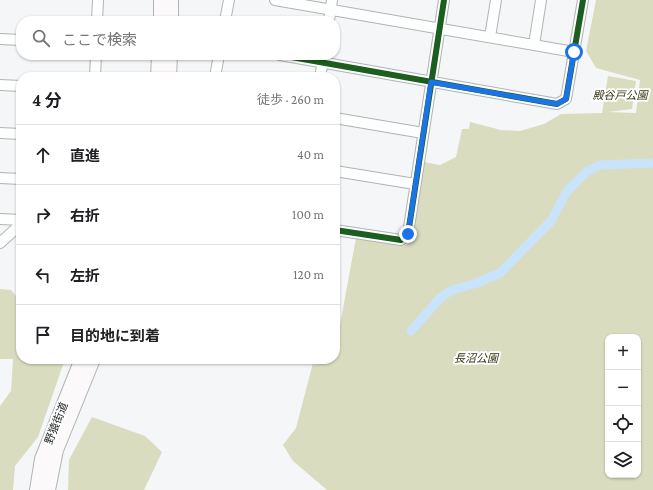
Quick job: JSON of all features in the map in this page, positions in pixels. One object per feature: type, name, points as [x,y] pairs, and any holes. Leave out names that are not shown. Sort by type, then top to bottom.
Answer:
[{"type":"main road","points":[[161,16],[162,0]]},
{"type":"main road","points":[[170,16],[172,0]]},
{"type":"main road","points":[[158,72],[160,60]]},
{"type":"main road","points":[[169,72],[170,60]]},
{"type":"main road","name":"野猿街道","points":[[37,490],[42,459],[48,441],[80,364]]},
{"type":"main road","name":"野猿街道","points":[[48,490],[50,475],[58,446],[91,364]]},
{"type":"street","points":[[97,16],[98,0]]},
{"type":"street","points":[[226,16],[229,0]]},
{"type":"street","points":[[275,0],[332,5],[440,29],[574,52]]},
{"type":"street","points":[[340,231],[401,240],[408,234],[444,0]]},
{"type":"street","points":[[490,37],[496,0]]},
{"type":"street","points":[[534,45],[541,0]]},
{"type":"street","points":[[328,60],[431,82],[557,104],[566,99],[583,0]]},
{"type":"street","points":[[330,16],[332,5]]},
{"type":"street","points":[[0,39],[16,40]]},
{"type":"street","points":[[95,72],[96,60]]},
{"type":"street","points":[[216,72],[218,60]]},
{"type":"street","points":[[321,72],[323,60]]},
{"type":"street","points":[[0,85],[16,86]]},
{"type":"street","points":[[340,119],[423,133]]},
{"type":"street","points":[[0,133],[16,134]]},
{"type":"street","points":[[340,172],[416,184]]},
{"type":"street","points":[[0,178],[16,179]]},
{"type":"street","points":[[0,219],[16,220]]},
{"type":"street","points":[[0,243],[16,229]]},
{"type":"green space","name":"長沼公園","points":[[596,0],[653,0],[653,490],[327,490],[293,461],[283,445],[296,428],[313,364],[340,364],[340,325],[356,238],[404,246],[409,243],[424,162],[440,165],[456,157],[462,129],[469,129],[470,122],[501,130],[520,131],[544,124],[561,114],[602,113],[608,76],[636,81],[632,109],[608,112],[636,113],[640,80],[596,68],[586,51]]},
{"type":"green space","points":[[0,289],[11,290],[16,296],[16,364],[63,364],[38,437],[15,466],[13,490],[0,490],[0,406],[11,391],[13,359],[0,359]]},
{"type":"green space","points":[[92,417],[145,436],[162,452],[144,490],[68,490],[69,460]]},
{"type":"waterway","points":[[411,331],[441,297],[452,290],[474,284],[500,273],[551,221],[567,191],[586,172],[600,165],[653,163]]},
{"type":"cycle path","points":[[340,231],[401,240],[408,234],[444,0]]},
{"type":"cycle path","points":[[308,60],[557,104],[566,99],[583,0]]},
{"type":"route","points":[[408,234],[431,82],[557,104],[566,99],[574,52]]},
{"type":"park label","name":"殿谷戸公園","points":[[620,95]]}]
